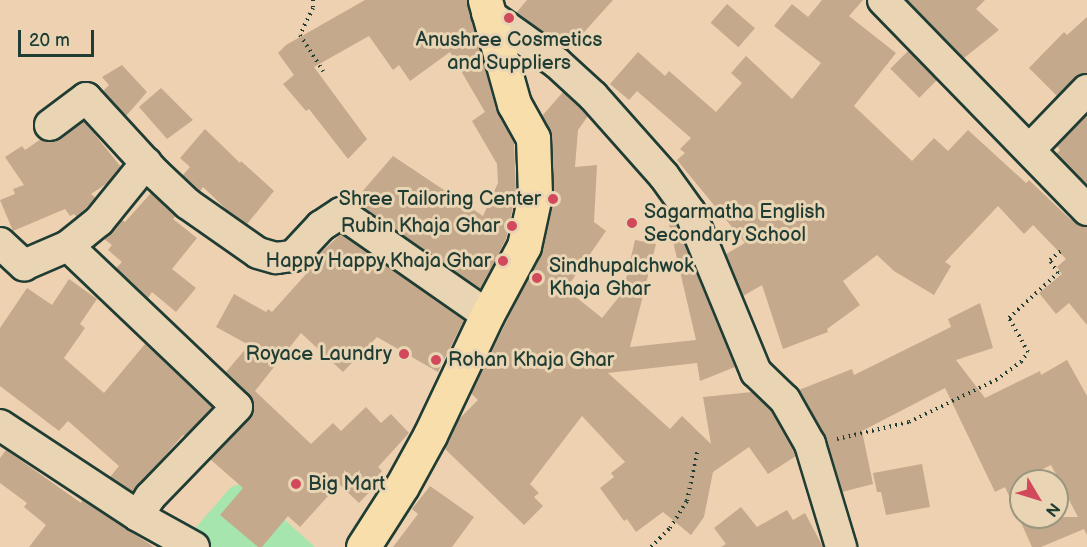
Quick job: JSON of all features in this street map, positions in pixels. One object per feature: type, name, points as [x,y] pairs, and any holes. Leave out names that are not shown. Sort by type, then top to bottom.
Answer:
[{"type":"main road","points":[[363,547],[402,486],[430,435],[487,315],[524,246],[535,195],[533,138],[514,104],[486,6]]},
{"type":"street","points":[[883,0],[1087,210]]},
{"type":"street","points":[[486,6],[557,63],[593,96],[664,176],[690,212],[704,241],[756,372],[785,400],[810,444],[842,547]]},
{"type":"street","points":[[1030,149],[1087,90]]},
{"type":"street","points":[[50,124],[86,98],[146,164],[188,204],[258,253],[276,258],[293,256],[321,226],[341,213],[487,315]]},
{"type":"street","points":[[0,243],[24,265],[68,246],[99,220],[146,164]]},
{"type":"street","points":[[68,246],[237,407],[150,497],[138,516]]},
{"type":"street","points":[[0,426],[138,516],[194,547]]},
{"type":"path","points":[[313,0],[313,8],[300,35],[323,71]]},
{"type":"path","points":[[810,444],[874,432],[909,422],[996,380],[1021,362],[1028,352],[1009,318],[1058,273],[1050,260],[1063,249]]},
{"type":"path","points":[[651,547],[682,512],[687,501],[698,450]]},
{"type":"green space","points":[[244,483],[315,547],[211,547],[191,533],[231,487]]},
{"type":"building","points":[[365,0],[467,0],[496,109],[514,143],[516,193],[506,239],[480,289],[354,201],[393,156],[483,216],[498,183],[497,164],[472,121],[485,112],[450,52],[410,81],[399,65],[393,70],[369,36],[314,67],[367,139],[348,159],[309,109],[306,111],[283,84],[294,75],[278,53],[286,45]]},
{"type":"building","points":[[527,0],[613,0],[568,50],[516,13]]},
{"type":"building","points":[[822,0],[863,0],[849,16],[896,53],[854,106],[912,161],[934,138],[948,151],[968,130],[1026,183],[1029,180],[1070,219],[1087,227],[1087,325],[1069,303],[1056,314],[1039,293],[1062,274],[1057,267],[1066,259],[1033,225],[1024,234],[998,206],[945,262],[951,266],[934,295],[894,271],[877,255],[843,281],[860,305],[827,329],[828,332],[783,349],[762,285],[743,296],[726,254],[745,243],[677,160],[685,153],[680,149],[691,138],[637,91],[629,100],[610,84],[638,52],[665,76],[669,71],[716,112],[742,83],[731,73],[746,56],[792,99],[821,63],[774,26],[792,4],[808,17]]},
{"type":"building","points":[[907,0],[985,0],[976,9],[999,30],[964,58]]},
{"type":"building","points":[[727,4],[755,28],[739,47],[711,23]]},
{"type":"building","points":[[1087,17],[1087,73],[1075,78],[1057,96],[1029,68],[1064,32],[1067,35]]},
{"type":"building","points":[[908,51],[937,80],[919,98],[890,69]]},
{"type":"building","points":[[122,65],[147,92],[126,116],[103,91],[109,85],[102,77]]},
{"type":"building","points":[[161,88],[193,120],[167,139],[139,107]]},
{"type":"building","points":[[563,92],[588,116],[578,130],[575,167],[597,165],[594,222],[606,231],[566,289],[602,318],[623,292],[635,240],[656,244],[630,347],[696,340],[665,207],[675,220],[735,367],[700,381],[697,363],[608,373],[670,429],[682,416],[711,444],[703,397],[752,392],[771,411],[796,456],[768,474],[749,447],[713,472],[704,517],[691,535],[663,512],[636,532],[627,519],[624,521],[600,488],[614,477],[611,473],[625,462],[582,416],[530,484],[539,493],[534,497],[543,506],[524,525],[444,448],[457,421],[478,400],[471,393],[542,250],[554,194],[552,137],[542,116]]},
{"type":"building","points":[[1087,115],[1087,185],[1056,154],[1060,150],[1057,146]]},
{"type":"building","points":[[84,121],[121,167],[109,182],[91,194],[96,198],[77,217],[74,214],[70,216],[65,209],[13,231],[0,200],[15,194],[13,189],[24,185],[5,157],[22,146],[25,150],[41,139],[51,142],[60,139]]},
{"type":"building","points":[[205,129],[240,163],[241,161],[274,191],[247,224],[226,209],[203,187],[200,191],[183,175],[190,167],[180,158]]},
{"type":"building","points":[[151,193],[176,216],[173,219],[197,238],[172,269],[196,288],[176,312],[152,292],[148,298],[116,268],[122,262],[108,250],[112,245],[104,239],[122,220],[125,222]]},
{"type":"building","points":[[341,234],[464,320],[438,372],[377,337],[343,372],[301,333],[255,391],[311,444],[333,423],[341,431],[366,407],[381,423],[391,414],[409,433],[378,467],[382,471],[370,484],[374,487],[359,503],[339,484],[300,527],[288,516],[262,547],[258,547],[220,515],[243,488],[210,459],[249,419],[254,412],[254,403],[226,372],[249,345],[216,327],[234,294],[266,312],[268,309],[272,312],[307,273],[303,269]]},
{"type":"building","points":[[69,279],[97,299],[80,324],[85,328],[64,358],[104,393],[145,344],[213,408],[185,436],[183,435],[133,492],[110,477],[119,466],[68,421],[59,431],[0,386],[0,328],[27,288],[52,305]]},
{"type":"building","points":[[980,303],[993,348],[956,360],[985,398],[1040,371],[1041,375],[1067,360],[1087,396],[1087,535],[1084,529],[1041,547],[1032,547],[1024,529],[1069,529],[1069,517],[1078,517],[1069,500],[1069,469],[1053,469],[1051,465],[1043,469],[1009,469],[1009,496],[1005,487],[995,492],[945,388],[862,431],[873,484],[842,492],[826,439],[799,390],[852,369],[854,375],[951,327],[948,319]]},
{"type":"building","points":[[6,450],[81,503],[82,500],[154,547],[29,547],[46,525],[24,507],[27,503],[0,483],[0,458]]},
{"type":"building","points":[[922,464],[930,507],[886,515],[881,492],[877,492],[873,473]]},
{"type":"building","points":[[430,486],[474,517],[452,547],[393,547],[418,514],[412,509]]},
{"type":"building","points":[[741,507],[757,527],[787,510],[793,520],[805,513],[823,547],[721,547],[726,544],[714,528]]},
{"type":"place","name":"Anushree Cosmetics and Suppliers","points":[[509,18]]},
{"type":"place","name":"Shree Tailoring Center","points":[[553,199]]},
{"type":"place","name":"Sagarmatha English Secondary School","points":[[632,223]]},
{"type":"place","name":"Rubin Khaja Ghar","points":[[512,226]]},
{"type":"place","name":"Happy Happy Khaja Ghar","points":[[503,261]]},
{"type":"place","name":"Sindhupalchwok Khaja Ghar","points":[[537,278]]},
{"type":"place","name":"Royace Laundry","points":[[404,354]]},
{"type":"place","name":"Rohan Khaja Ghar","points":[[436,360]]},
{"type":"place","name":"Big Mart","points":[[296,484]]}]
